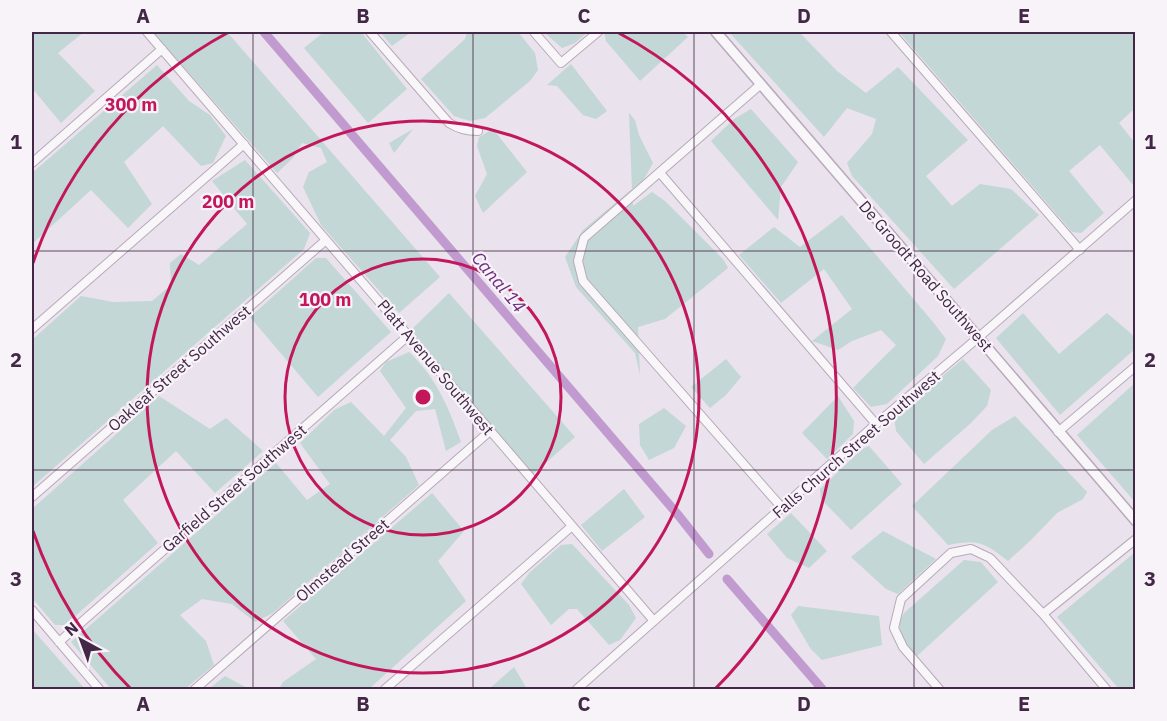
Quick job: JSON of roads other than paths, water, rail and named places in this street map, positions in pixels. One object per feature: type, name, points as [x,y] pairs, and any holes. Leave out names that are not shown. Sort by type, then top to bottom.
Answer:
[{"type":"street","name":"Platt Avenue Southwest","points":[[147,32],[654,621]]},
{"type":"street","points":[[370,32],[450,123],[458,129],[478,131]]},
{"type":"street","points":[[534,32],[561,63],[598,32]]},
{"type":"street","name":"De Groodt Road Southwest","points":[[716,32],[1136,522]]},
{"type":"street","points":[[891,32],[1080,250]]},
{"type":"street","points":[[32,163],[162,49]]},
{"type":"street","points":[[761,84],[585,238],[578,261],[583,281],[783,509]]},
{"type":"street","points":[[32,329],[244,144]]},
{"type":"street","points":[[660,173],[876,424]]},
{"type":"street","name":"Falls Church Street Southwest","points":[[576,690],[783,509],[876,424],[1136,200]]},
{"type":"street","name":"Oakleaf Street Southwest","points":[[32,497],[326,240]]},
{"type":"street","name":"Garfield Street Southwest","points":[[59,642],[409,335]]},
{"type":"street","points":[[1058,432],[1136,366]]},
{"type":"street","name":"Olmstead Street","points":[[194,690],[490,431]]},
{"type":"street","points":[[384,690],[572,526]]},
{"type":"street","points":[[1043,614],[1136,539]]},
{"type":"street","points":[[940,690],[903,647],[894,628],[901,599],[951,553],[971,549],[990,558],[1043,614],[1107,690]]},
{"type":"street","points":[[32,610],[100,690]]},
{"type":"waterway","name":"Canal 14","points":[[264,32],[679,516],[709,554]]},
{"type":"waterway","name":"Canal 14","points":[[727,579],[823,690]]}]
